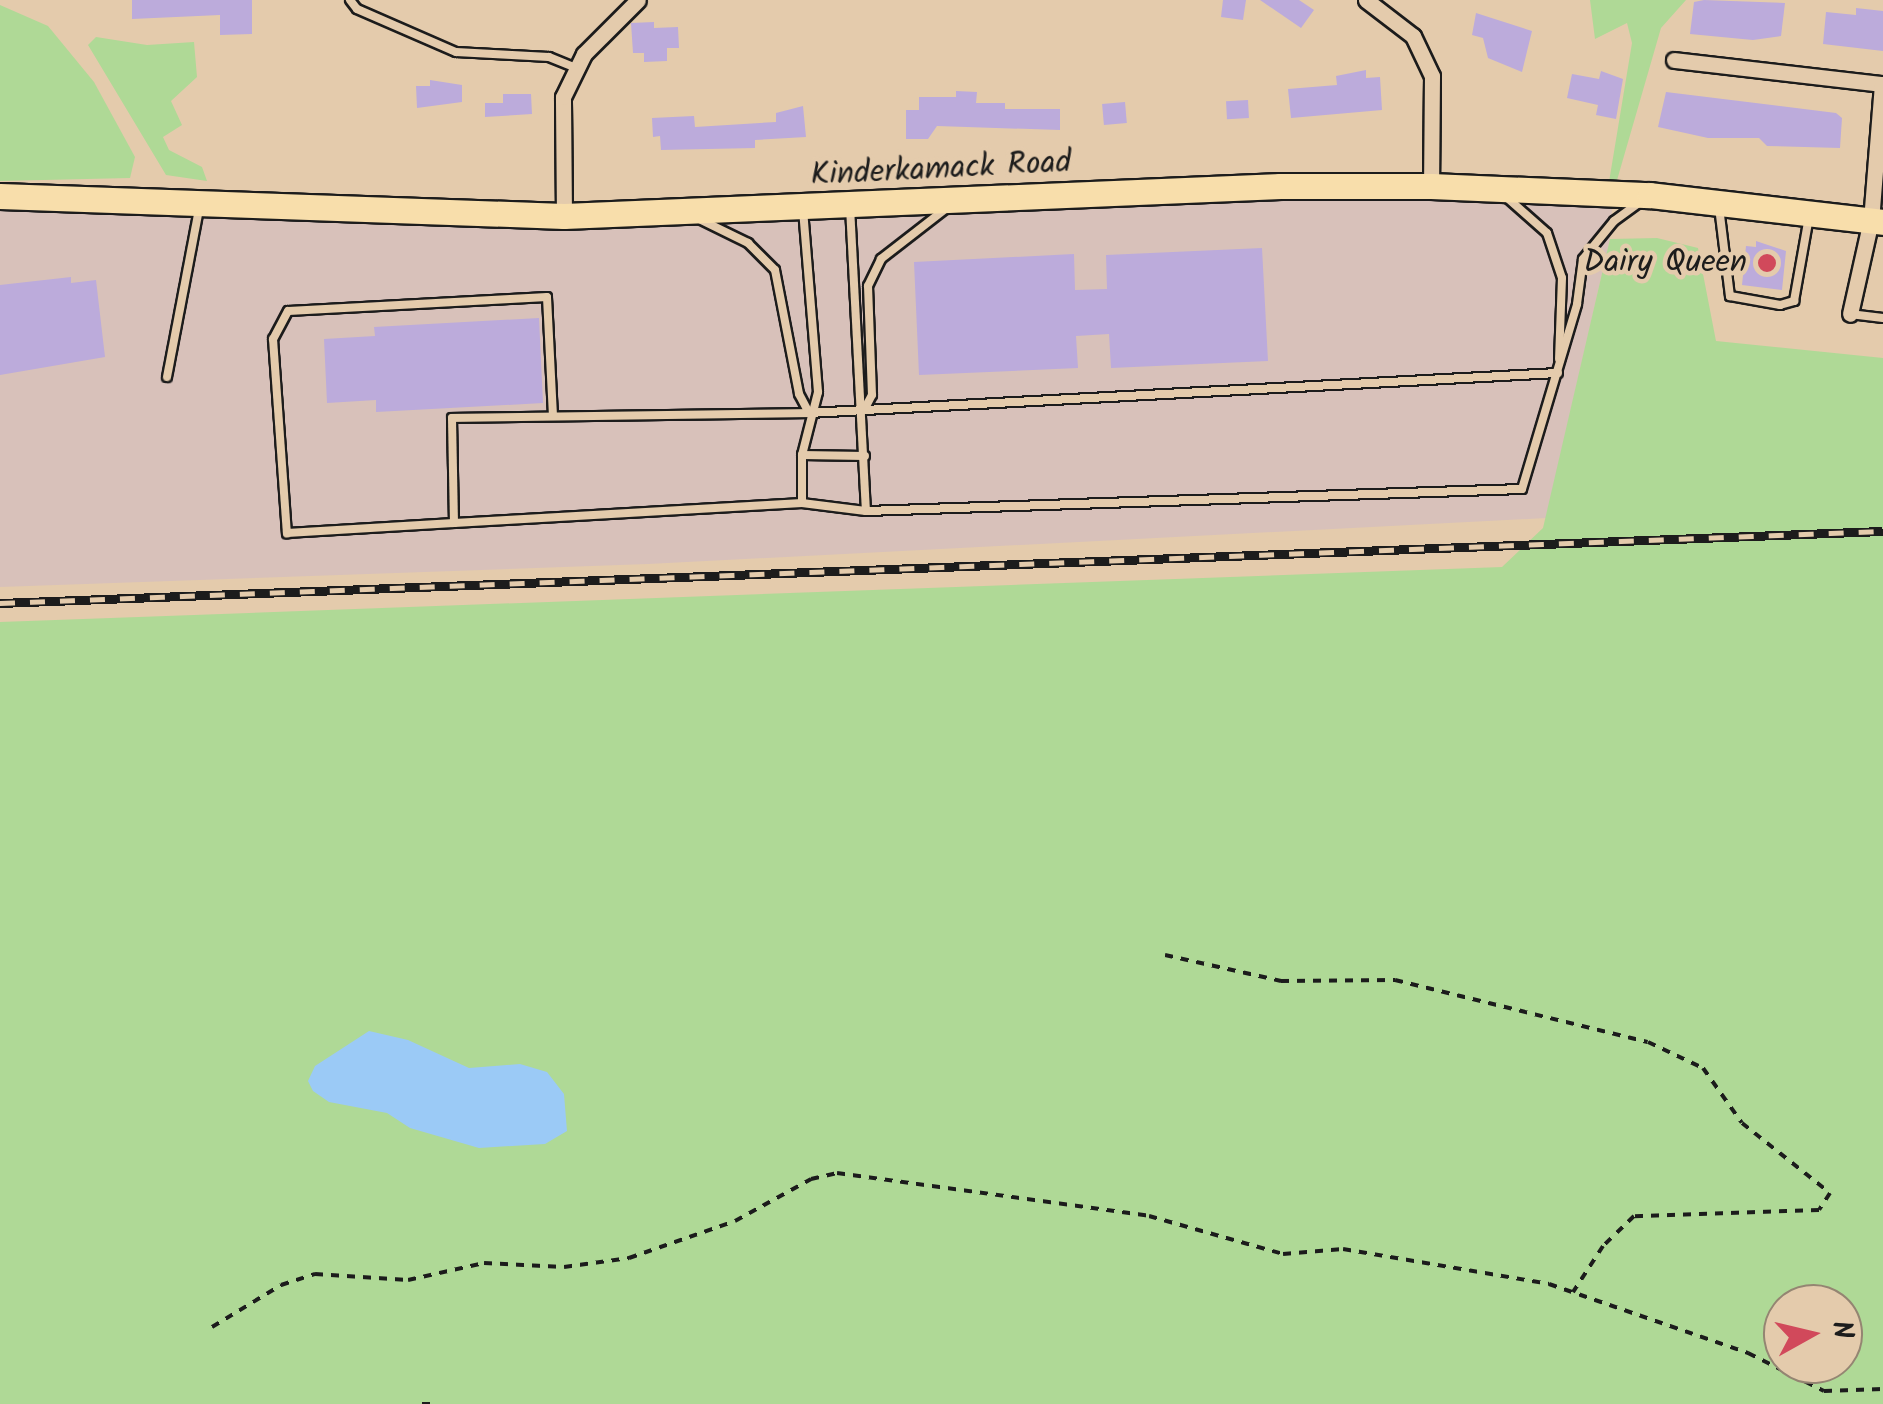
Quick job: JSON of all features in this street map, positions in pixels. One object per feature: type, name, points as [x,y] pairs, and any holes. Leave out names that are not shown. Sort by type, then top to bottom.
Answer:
[{"type":"main road","name":"Kinderkamack Road","points":[[0,196],[564,216],[803,209],[1280,186],[1431,186],[1650,195],[1877,221]]},
{"type":"street","points":[[564,216],[558,122],[576,68],[638,0]]},
{"type":"street","points":[[1366,0],[1413,36],[1432,76],[1431,186]]},
{"type":"street","points":[[1674,60],[1882,84],[1877,221],[1850,314]]},
{"type":"lane","points":[[350,0],[356,9],[456,52],[550,58],[576,68]]},
{"type":"lane","points":[[1497,190],[1547,233],[1562,278],[1558,374]]},
{"type":"lane","points":[[553,416],[547,298],[288,311],[273,339],[288,533],[802,502],[866,510],[1522,489],[1558,374],[1583,259],[1614,221],[1650,195]]},
{"type":"lane","points":[[167,377],[201,201]]},
{"type":"lane","points":[[864,410],[872,395],[868,286],[881,260],[955,202]]},
{"type":"lane","points":[[1719,203],[1726,285],[1740,300],[1794,300],[1810,214]]},
{"type":"lane","points":[[850,207],[858,394],[864,410],[866,510]]},
{"type":"lane","points":[[802,502],[802,455],[809,413],[818,392],[803,209]]},
{"type":"lane","points":[[686,213],[748,243],[775,270],[799,394],[809,413]]},
{"type":"lane","points":[[1850,314],[1883,318]]},
{"type":"lane","points":[[454,524],[452,418],[809,413],[1558,374]]},
{"type":"lane","points":[[802,455],[865,456]]},
{"type":"path","points":[[1166,955],[1280,981],[1395,980],[1587,1023],[1667,1048],[1704,1068],[1732,1114],[1830,1193],[1819,1210],[1634,1216],[1603,1246],[1573,1292]]},
{"type":"path","points":[[212,1327],[281,1285],[315,1274],[408,1280],[484,1262],[564,1267],[629,1258],[735,1221],[811,1178],[837,1173],[1148,1216],[1283,1254],[1344,1249],[1573,1292],[1748,1354],[1824,1391],[1883,1389]]},
{"type":"path","points":[[422,1404],[438,1404]]},
{"type":"shaded area","points":[[1280,186],[1613,194],[1610,239],[1546,518],[648,564],[0,587],[0,196],[457,215]]},
{"type":"green space","points":[[1590,0],[1686,0],[1661,28],[1613,194],[1607,194],[1632,43],[1627,23],[1595,39]]},
{"type":"green space","points":[[0,5],[48,26],[94,82],[135,157],[130,178],[0,181]]},
{"type":"green space","points":[[96,37],[147,45],[194,42],[197,77],[171,101],[182,125],[163,137],[169,150],[202,167],[207,181],[166,175],[88,45]]},
{"type":"green space","points":[[1657,238],[1698,248],[1716,341],[1883,358],[1883,1404],[0,1404],[0,622],[1502,567],[1543,528],[1610,239]]},
{"type":"water","points":[[369,1031],[408,1040],[469,1068],[520,1064],[547,1072],[564,1094],[567,1131],[545,1144],[479,1148],[410,1128],[387,1113],[329,1102],[313,1091],[308,1081],[315,1066]]},
{"type":"building","points":[[132,0],[252,0],[252,34],[220,35],[220,15],[132,19]]},
{"type":"building","points":[[1223,0],[1246,0],[1243,20],[1221,17]]},
{"type":"building","points":[[1260,0],[1299,0],[1314,10],[1301,28]]},
{"type":"building","points":[[1694,2],[1785,3],[1781,36],[1753,40],[1690,34]]},
{"type":"building","points":[[1856,8],[1883,11],[1883,51],[1823,44],[1826,12],[1856,15]]},
{"type":"building","points":[[1476,13],[1532,31],[1522,72],[1488,58],[1483,38],[1472,35]]},
{"type":"building","points":[[654,22],[654,28],[678,27],[679,48],[667,48],[667,61],[644,62],[644,53],[633,53],[631,23]]},
{"type":"building","points":[[1366,70],[1366,78],[1380,77],[1382,110],[1291,118],[1288,89],[1337,85],[1336,76]]},
{"type":"building","points":[[1601,71],[1623,79],[1616,119],[1596,115],[1598,105],[1567,98],[1572,74],[1599,79]]},
{"type":"building","points":[[430,80],[462,85],[462,102],[417,108],[416,86],[430,86]]},
{"type":"building","points":[[956,91],[977,92],[976,103],[1005,103],[1005,109],[1060,109],[1060,130],[937,126],[928,139],[906,139],[906,110],[919,110],[919,97],[956,97]]},
{"type":"building","points":[[1666,92],[1836,113],[1842,118],[1840,148],[1767,146],[1759,138],[1708,138],[1658,127]]},
{"type":"building","points":[[503,94],[531,94],[532,114],[485,117],[485,103],[503,103]]},
{"type":"building","points":[[1248,100],[1249,118],[1227,119],[1226,101]]},
{"type":"building","points":[[1125,102],[1127,123],[1104,125],[1102,104]]},
{"type":"building","points":[[803,106],[806,137],[755,140],[755,148],[661,150],[660,136],[653,137],[652,118],[694,116],[695,127],[776,122],[776,113]]},
{"type":"building","points":[[1756,241],[1786,251],[1782,290],[1742,285],[1746,246],[1756,247]]},
{"type":"building","points":[[1262,248],[1268,361],[1111,368],[1109,334],[1076,336],[1078,368],[919,375],[914,262],[1074,254],[1075,290],[1107,289],[1106,255]]},
{"type":"building","points":[[71,277],[71,283],[96,280],[105,357],[0,375],[0,285]]},
{"type":"building","points":[[539,318],[543,403],[376,412],[376,400],[327,403],[324,339],[375,336],[374,327]]},
{"type":"railway","points":[[0,603],[1883,531]]},
{"type":"place","name":"Dairy Queen","points":[[1767,263]]}]
